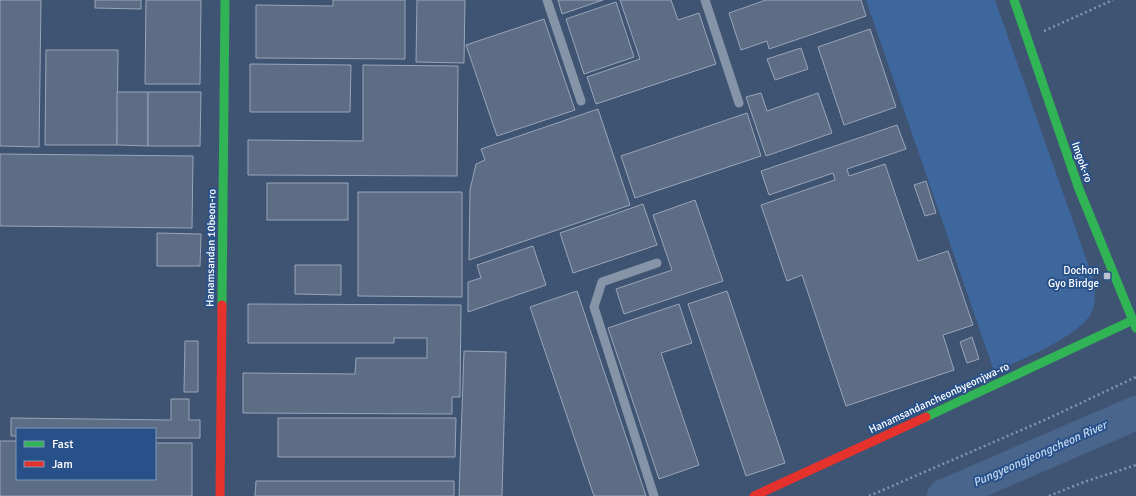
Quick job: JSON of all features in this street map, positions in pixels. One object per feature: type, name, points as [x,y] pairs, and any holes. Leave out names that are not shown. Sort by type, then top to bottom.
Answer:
[{"type":"street","name":"Hanamsandan 10beon-ro","points":[[220,496],[225,0]]},
{"type":"street","name":"Imgok-ro","points":[[1014,0],[1079,189],[1135,324]]},
{"type":"street","name":"Hanamsandancheonbyeonjwa-ro","points":[[754,496],[1135,324]]},
{"type":"lane","points":[[546,0],[581,101]]},
{"type":"lane","points":[[705,0],[739,103]]},
{"type":"lane","points":[[654,496],[594,308],[602,282],[657,263]]},
{"type":"path","points":[[1028,38],[1113,0]]},
{"type":"path","points":[[869,496],[1047,419],[1136,377]]},
{"type":"path","points":[[1049,496],[1084,482],[1136,465]]},
{"type":"shaded area","points":[[866,0],[995,0],[1094,281],[1095,300],[1092,311],[1086,320],[1076,329],[1049,347],[994,371]]},
{"type":"building","points":[[0,0],[41,0],[39,147],[0,146]]},
{"type":"building","points":[[95,0],[141,0],[141,9],[95,8]]},
{"type":"building","points":[[146,0],[201,0],[200,84],[145,84]]},
{"type":"building","points":[[333,0],[405,0],[405,59],[256,58],[256,5],[333,6]]},
{"type":"building","points":[[417,0],[465,0],[464,63],[416,62]]},
{"type":"building","points":[[558,0],[603,0],[562,14]]},
{"type":"building","points":[[620,0],[671,0],[678,20],[699,13],[716,64],[596,104],[587,77],[640,59]]},
{"type":"building","points":[[766,0],[861,0],[866,16],[769,49],[767,41],[741,50],[729,13]]},
{"type":"building","points":[[616,2],[634,57],[584,74],[566,19]]},
{"type":"building","points":[[544,19],[575,110],[497,136],[466,45]]},
{"type":"building","points":[[870,29],[896,107],[844,125],[818,47]]},
{"type":"building","points":[[801,48],[808,69],[775,80],[767,59]]},
{"type":"building","points":[[46,50],[118,50],[117,145],[45,145]]},
{"type":"building","points":[[250,64],[351,65],[350,112],[250,112]]},
{"type":"building","points":[[363,65],[458,66],[457,176],[248,175],[248,140],[363,141]]},
{"type":"building","points":[[117,92],[148,92],[148,146],[117,145]]},
{"type":"building","points":[[148,92],[201,92],[200,146],[148,146]]},
{"type":"building","points":[[761,93],[767,111],[818,93],[832,133],[766,156],[746,97]]},
{"type":"building","points":[[598,109],[630,205],[469,260],[470,190],[476,164],[485,160],[481,149]]},
{"type":"building","points":[[747,113],[761,156],[635,198],[621,156]]},
{"type":"building","points":[[897,125],[906,149],[847,169],[849,176],[885,164],[918,261],[948,251],[973,325],[943,335],[954,370],[846,406],[802,275],[787,281],[761,205],[835,180],[833,173],[769,195],[761,171]]},
{"type":"building","points":[[0,154],[193,156],[192,228],[0,226]]},
{"type":"building","points":[[926,181],[936,213],[925,216],[914,185]]},
{"type":"building","points":[[267,183],[348,183],[348,220],[267,220]]},
{"type":"building","points":[[358,192],[462,192],[462,297],[358,296]]},
{"type":"building","points":[[695,200],[723,281],[624,314],[616,289],[672,270],[653,215]]},
{"type":"building","points":[[643,204],[657,245],[573,273],[560,233]]},
{"type":"building","points":[[157,233],[201,234],[200,266],[157,266]]},
{"type":"building","points":[[533,246],[546,285],[468,312],[468,282],[481,278],[477,265]]},
{"type":"building","points":[[295,265],[341,265],[341,295],[295,294]]},
{"type":"building","points":[[577,291],[646,496],[594,496],[530,307]]},
{"type":"building","points":[[727,291],[785,463],[746,476],[688,304]]},
{"type":"building","points":[[248,304],[461,305],[460,397],[452,397],[452,414],[243,413],[243,373],[355,374],[356,358],[427,358],[427,338],[394,338],[394,343],[248,343]]},
{"type":"building","points":[[679,304],[692,343],[661,353],[699,465],[659,479],[608,328]]},
{"type":"building","points":[[972,337],[979,359],[967,363],[960,342]]},
{"type":"building","points":[[185,341],[198,341],[198,392],[184,392]]},
{"type":"building","points":[[464,351],[506,352],[502,496],[459,496]]},
{"type":"building","points":[[171,399],[189,399],[189,420],[200,420],[200,438],[156,438],[156,428],[16,428],[16,436],[11,436],[11,418],[171,420]]},
{"type":"building","points":[[278,418],[456,418],[455,457],[278,457]]},
{"type":"building","points":[[0,441],[16,441],[16,480],[156,480],[156,443],[192,443],[192,496],[0,496]]},
{"type":"building","points":[[256,481],[454,481],[454,496],[255,496]]},
{"type":"waterway","name":"Pungyeongjeongcheon River","points":[[944,496],[1136,413]]},
{"type":"traffic: fast","points":[[222,305],[225,0]]},
{"type":"traffic: fast","points":[[1014,0],[1079,189],[1136,328]]},
{"type":"traffic: fast","points":[[926,417],[1133,320]]},
{"type":"traffic: jam","points":[[220,496],[222,305]]},
{"type":"traffic: jam","points":[[754,496],[926,417]]},
{"type":"place","name":"Dochon Gyo Birdge","points":[[1107,276]]}]
